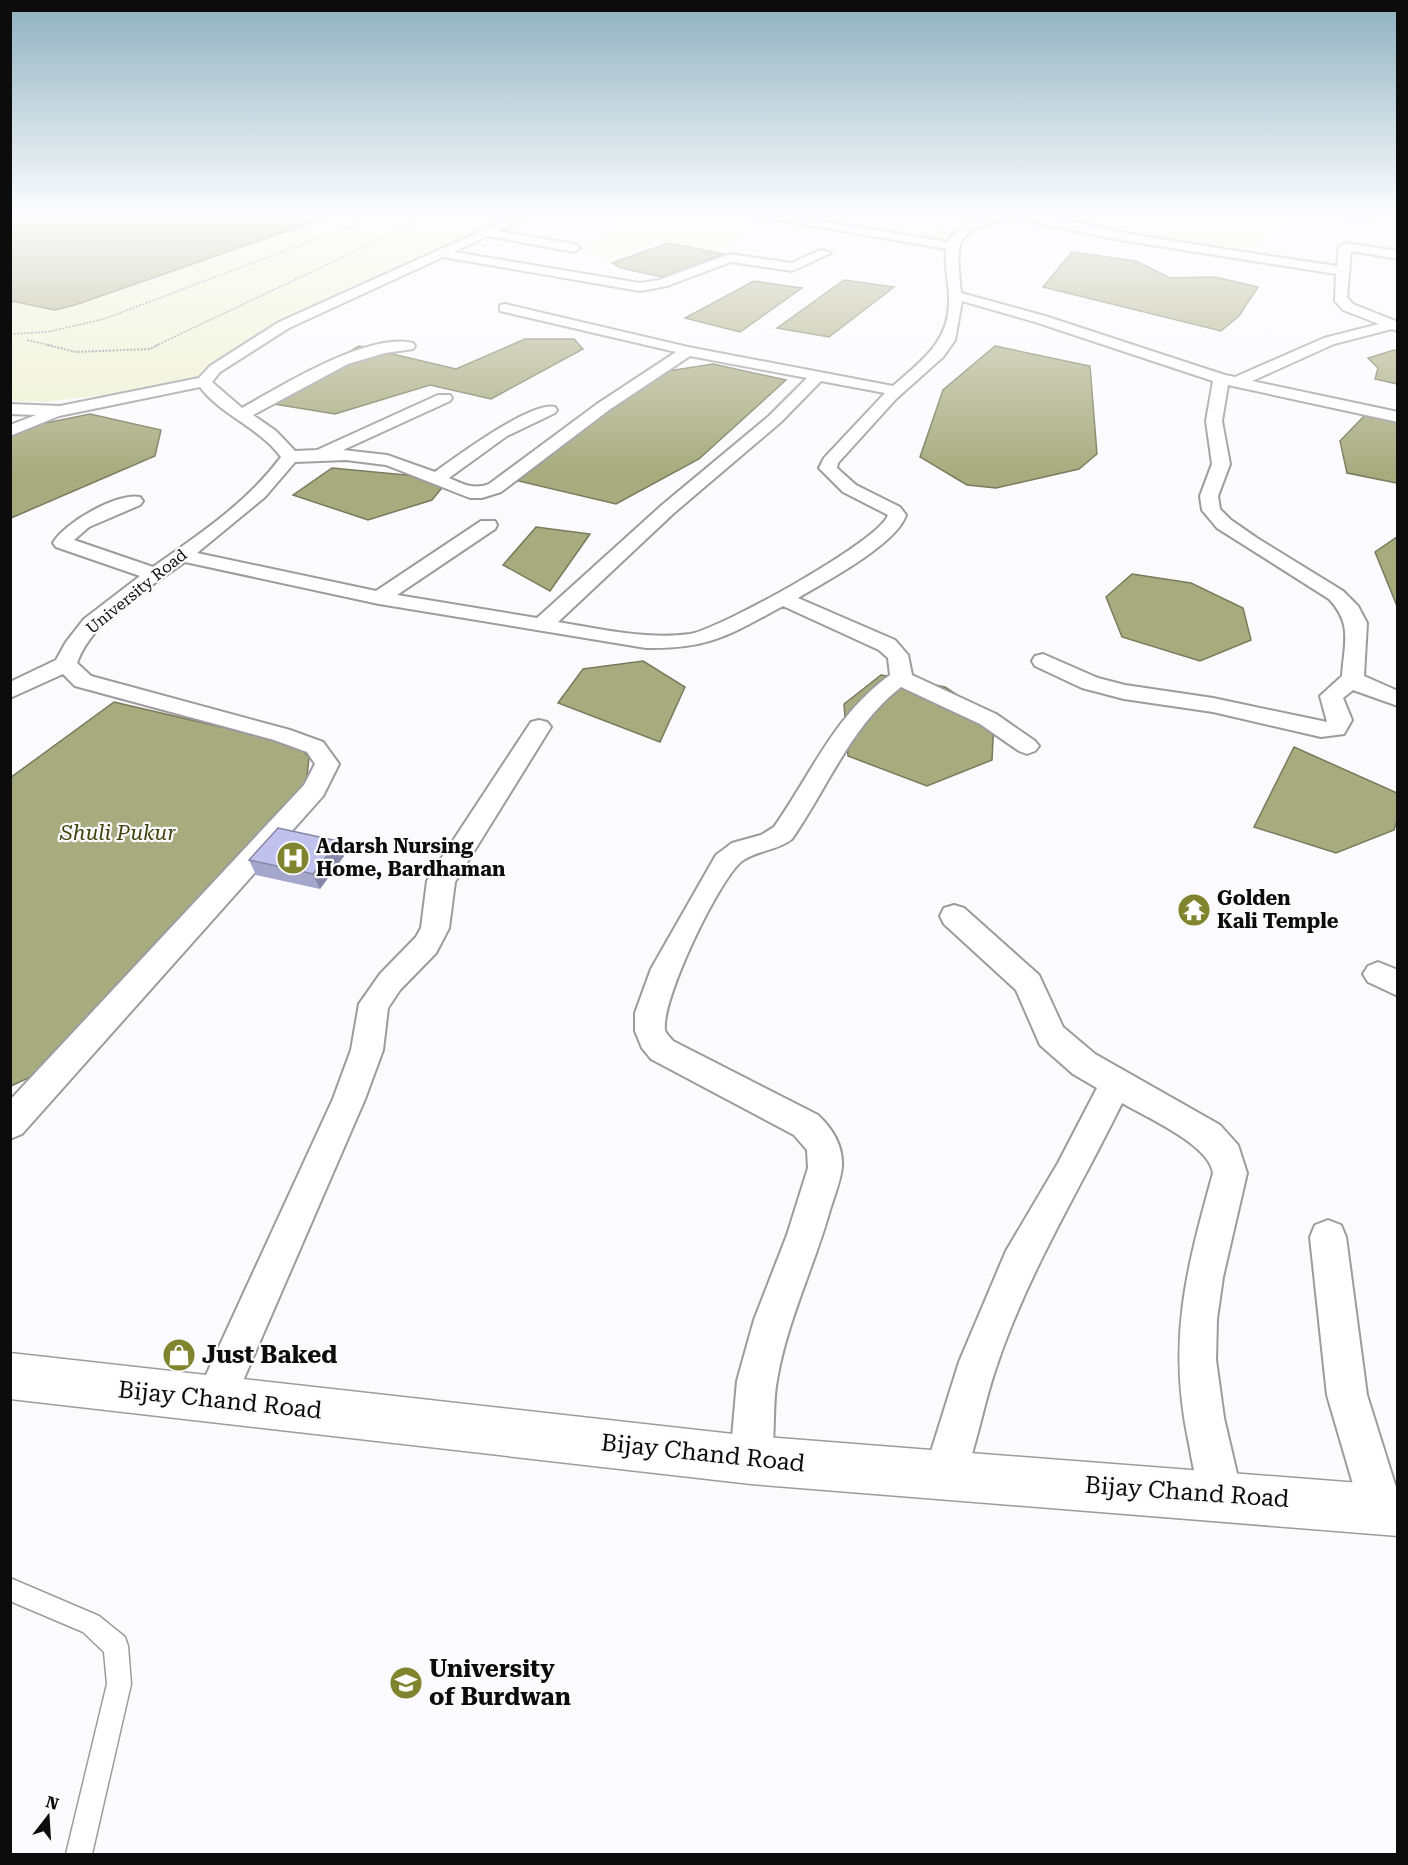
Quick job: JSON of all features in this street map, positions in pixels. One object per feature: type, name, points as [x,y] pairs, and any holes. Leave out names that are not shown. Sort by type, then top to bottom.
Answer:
[{"type":"main road","name":"Bijay Chand Road","points":[[10,1376],[751,1460],[1221,1495],[1389,1510]]},
{"type":"street","points":[[10,431],[60,411],[204,382],[215,369],[284,325],[338,300]]},
{"type":"street","points":[[179,555],[306,585],[541,626],[628,639],[668,642],[708,637],[782,598],[858,552],[895,521],[897,515],[894,511],[856,493],[835,479],[828,468],[834,455],[938,354],[948,340],[955,315],[955,300]]},
{"type":"street","points":[[973,300],[1040,319],[1229,380],[1398,417]]},
{"type":"street","points":[[1340,300],[1341,303],[1395,326]]},
{"type":"street","points":[[506,308],[688,351],[897,392]]},
{"type":"street","points":[[1395,326],[1329,341],[1229,380],[1214,421],[1221,464],[1209,496],[1211,510],[1224,524],[1336,595],[1351,610],[1356,623],[1353,678],[1361,686],[1398,699]]},
{"type":"street","points":[[244,414],[351,356],[373,350],[408,346]]},
{"type":"street","points":[[204,382],[210,393],[244,414],[282,443],[290,457],[319,454],[368,457],[401,464],[470,493],[482,493],[495,488],[603,407],[688,351]]},
{"type":"street","points":[[541,626],[668,509],[775,419],[817,377]]},
{"type":"street","points":[[319,454],[444,398]]},
{"type":"street","points":[[10,409],[60,411]]},
{"type":"street","points":[[437,478],[501,433],[549,410]]},
{"type":"street","name":"University Road","points":[[66,664],[72,644],[100,616],[240,510],[281,472],[290,457]]},
{"type":"street","points":[[134,501],[75,527],[64,536],[63,543],[154,574]]},
{"type":"street","points":[[380,598],[488,525]]},
{"type":"street","points":[[751,1460],[757,1381],[773,1320],[805,1234],[825,1168],[824,1150],[817,1135],[806,1125],[662,1050],[650,1034],[651,1010],[657,986],[725,862],[734,852],[748,845],[776,840],[783,833],[846,727],[863,706],[901,676],[902,660],[898,653],[887,645],[782,598]]},
{"type":"street","points":[[1043,661],[1101,686],[1213,705],[1321,730],[1336,729],[1340,720],[1330,696],[1353,678]]},
{"type":"street","points":[[10,691],[66,664],[83,681],[282,735],[315,747],[327,764],[314,790],[10,1124]]},
{"type":"street","points":[[901,676],[988,719],[1028,746]]},
{"type":"street","points":[[215,1400],[350,1099],[367,1050],[374,1004],[390,982],[426,945],[435,928],[441,882],[538,727]]},
{"type":"street","points":[[954,916],[1028,983],[1051,1036],[1084,1064],[1208,1136],[1223,1149],[1229,1161],[1230,1173],[1206,1269],[1197,1340],[1202,1414],[1221,1495]]},
{"type":"street","points":[[945,1474],[978,1362],[1019,1264],[1070,1174],[1116,1083]]},
{"type":"street","points":[[1328,1237],[1347,1395],[1356,1432],[1389,1510]]},
{"type":"lane","points":[[10,1589],[91,1624],[116,1646],[119,1684],[79,1854]]},
{"type":"path","points":[[10,334],[57,331],[104,319],[154,300]]},
{"type":"path","points":[[27,340],[76,352],[150,349],[253,300]]},
{"type":"shaded area","points":[[11,300],[343,300],[186,385],[46,402],[11,401]]},
{"type":"water","points":[[11,300],[89,300],[55,310]]},
{"type":"water","points":[[719,300],[785,300],[740,332],[685,318]]},
{"type":"water","points":[[816,300],[877,300],[829,337],[777,328]]},
{"type":"water","points":[[1096,300],[1249,300],[1239,316],[1221,331]]},
{"type":"water","points":[[525,339],[574,339],[583,349],[491,399],[430,385],[335,414],[262,402],[359,346],[456,369]]},
{"type":"water","points":[[995,346],[1090,366],[1097,454],[1079,469],[996,488],[967,485],[920,457],[943,390]]},
{"type":"water","points":[[1397,351],[1397,384],[1375,379],[1378,368],[1368,358]]},
{"type":"water","points":[[713,364],[786,380],[699,459],[616,504],[510,479],[662,372]]},
{"type":"water","points":[[90,414],[161,430],[155,456],[11,518],[11,430]]},
{"type":"water","points":[[1365,415],[1397,423],[1397,483],[1347,473],[1340,441]]},
{"type":"water","points":[[332,468],[449,479],[432,500],[368,520],[293,495]]},
{"type":"water","points":[[536,527],[590,534],[550,591],[503,565]]},
{"type":"water","points":[[1397,537],[1397,606],[1375,552]]},
{"type":"water","points":[[1132,574],[1191,583],[1243,608],[1251,640],[1200,661],[1122,637],[1106,597]]},
{"type":"water","points":[[643,661],[685,687],[660,742],[558,703],[583,669]]},
{"type":"water","points":[[881,675],[945,687],[994,719],[992,760],[927,786],[848,756],[844,704]]},
{"type":"water","name":"Shuli Pukur","points":[[114,702],[294,744],[309,757],[306,787],[37,1074],[11,1086],[10,778]]},
{"type":"water","points":[[1294,747],[1397,793],[1397,820],[1394,830],[1336,853],[1254,827]]},
{"type":"building","points":[[278,828],[338,841],[313,874],[249,860]]},
{"type":"place","name":"Adarsh Nursing Home, Bardhaman","points":[[293,858]]},
{"type":"place","name":"Golden Kali Temple","points":[[1194,910]]},
{"type":"place","name":"Just Baked","points":[[179,1355]]},
{"type":"place","name":"University of Burdwan","points":[[406,1683]]}]
